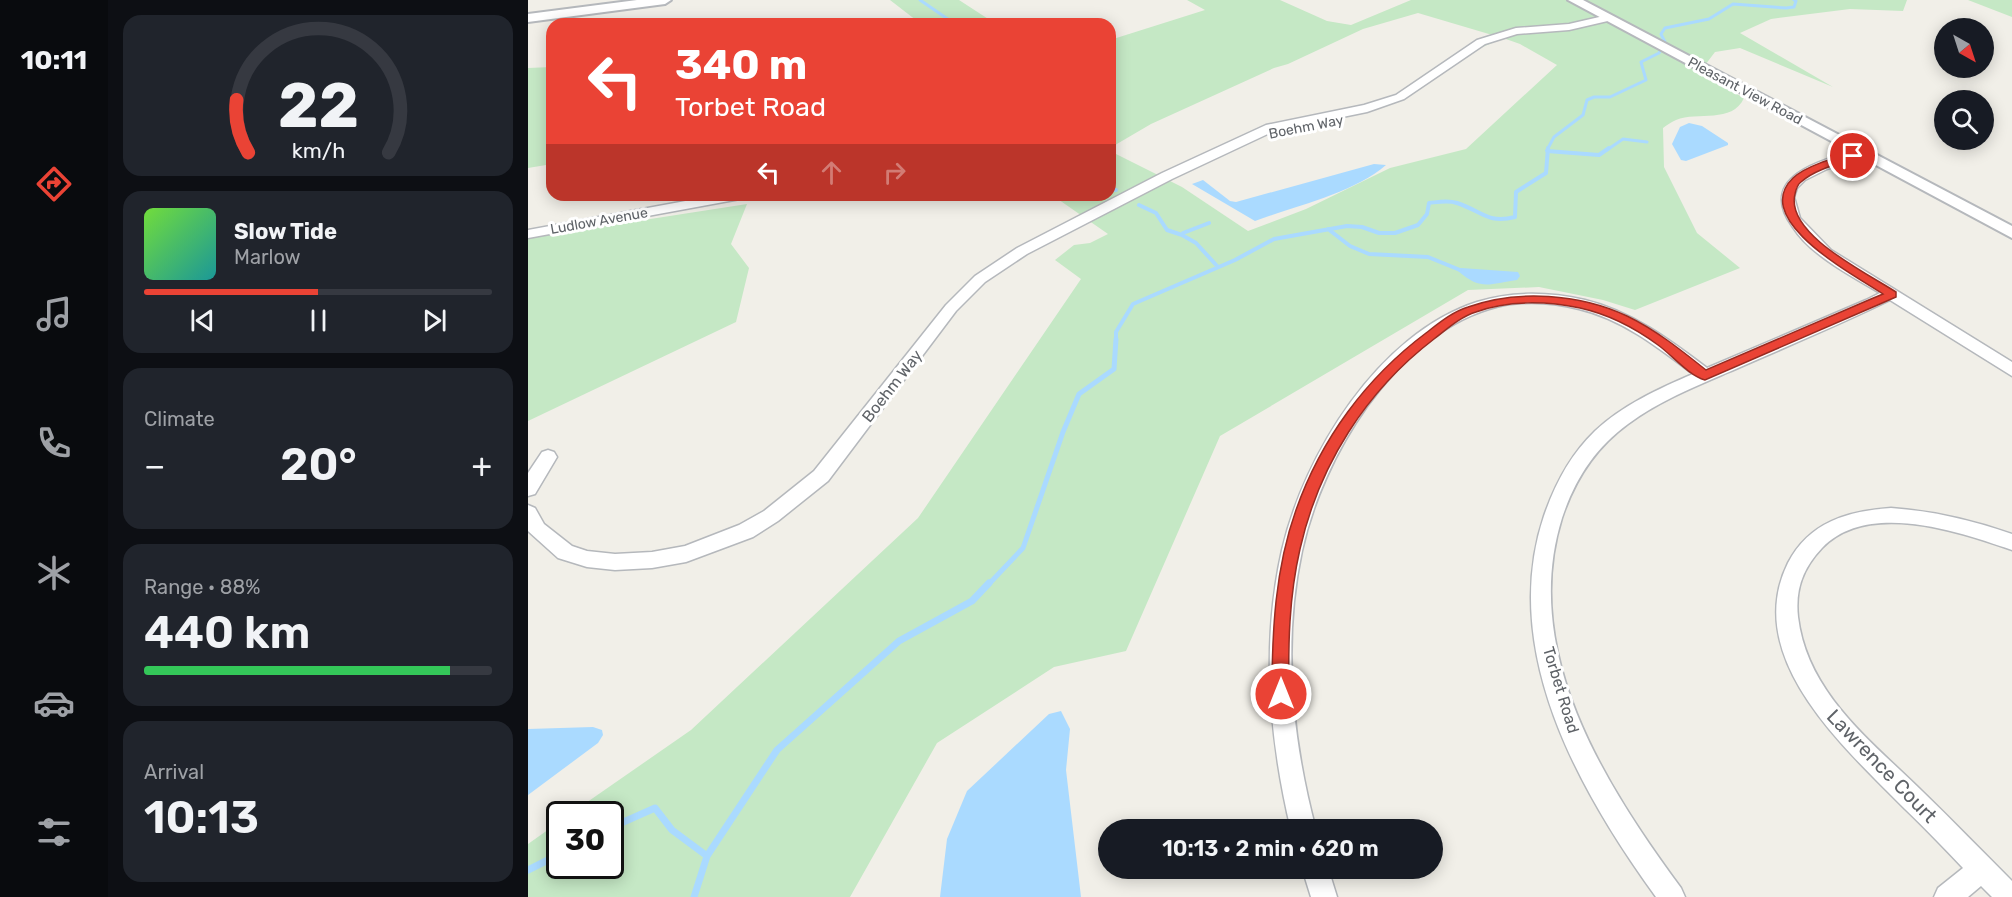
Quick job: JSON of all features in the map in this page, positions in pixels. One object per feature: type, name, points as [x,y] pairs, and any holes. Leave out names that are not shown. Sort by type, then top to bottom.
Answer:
[{"type":"street","points":[[528,18],[665,0]]},
{"type":"street","name":"Pleasant View Road","points":[[1574,0],[2012,233]]},
{"type":"street","name":"Boehm Way","points":[[528,513],[537,530],[566,552],[587,559],[615,562],[652,560],[686,554],[746,531],[771,516],[821,476],[951,308],[980,279],[1032,245],[1167,176],[1255,136],[1353,114],[1395,108],[1485,48],[1522,34],[1572,33],[1612,21]]},
{"type":"street","points":[[1862,153],[1822,167],[1798,179],[1792,186],[1788,203],[1796,224],[1814,244],[2012,370]]},
{"type":"street","name":"Ludlow Avenue","points":[[528,234],[707,201]]},
{"type":"street","name":"Torbet Road","points":[[1672,897],[1643,860],[1597,783],[1570,724],[1551,668],[1541,598],[1542,563],[1547,532],[1555,505],[1584,455],[1620,420],[1644,405],[1705,375],[1892,294]]},
{"type":"street","points":[[1302,819],[1288,756],[1281,694],[1280,636],[1292,549],[1303,510],[1317,476],[1345,425],[1375,384],[1408,352],[1454,318],[1482,306],[1518,299],[1564,301],[1623,318],[1661,341],[1705,375]]},
{"type":"street","points":[[528,489],[548,457]]},
{"type":"street","name":"Lawrence Court","points":[[2010,897],[1842,729],[1817,696],[1799,661],[1787,627],[1786,598],[1793,570],[1807,548],[1826,532],[1849,523],[1880,516],[1912,516],[1980,530],[2012,542]]},
{"type":"street","points":[[1947,897],[1982,869]]},
{"type":"street","points":[[1318,879],[1324,897]]},
{"type":"green space","points":[[890,0],[959,0],[987,18],[913,18]]},
{"type":"green space","points":[[1187,0],[1280,0],[1327,21],[1351,25],[1411,0],[1907,0],[1903,11],[1850,9],[1771,19],[1740,33],[1833,87],[1740,48],[1715,52],[1699,73],[1744,98],[1739,106],[1723,114],[1676,120],[1663,128],[1664,167],[1697,233],[1740,268],[1635,310],[1603,300],[1539,287],[1468,290],[1220,436],[1126,651],[1054,667],[937,743],[850,897],[528,897],[528,844],[546,831],[546,879],[624,879],[624,801],[589,801],[691,730],[918,518],[1081,279],[1055,260],[1074,245],[1090,243],[1108,234],[1061,201],[1116,201],[1116,154],[1182,187],[1248,231],[1306,209],[1390,168],[1466,149],[1557,65],[1520,44],[1503,38],[1476,50],[1499,37],[1418,13],[1363,29],[1151,124],[1116,144],[1116,38],[1205,10]]},
{"type":"green space","points":[[1968,0],[2012,0],[2012,17]]},
{"type":"green space","points":[[546,67],[546,165],[528,168],[528,68]]},
{"type":"green space","points":[[747,204],[731,244],[749,268],[736,322],[528,421],[528,238]]},
{"type":"water","points":[[1689,123],[1702,126],[1728,145],[1686,161],[1681,160],[1672,144],[1680,127]]},
{"type":"water","points":[[1374,164],[1386,165],[1373,175],[1341,191],[1255,221],[1192,184],[1203,180],[1230,201],[1236,202]]},
{"type":"water","points":[[1461,268],[1518,272],[1520,276],[1517,280],[1479,284],[1457,270]]},
{"type":"water","points":[[1061,711],[1070,729],[1066,770],[1081,897],[940,897],[947,839],[967,791],[1049,714]]},
{"type":"water","points":[[593,727],[602,730],[603,735],[598,743],[528,795],[528,729]]},
{"type":"waterway","points":[[920,0],[946,18]]},
{"type":"waterway","points":[[1548,148],[1554,137],[1583,115],[1587,100],[1594,97],[1610,97],[1646,80],[1641,62],[1659,53],[1665,42],[1661,34],[1665,28],[1709,19],[1733,4],[1786,8],[1794,7],[1796,1],[1794,0]]},
{"type":"waterway","points":[[1607,150],[1623,139],[1647,142]]},
{"type":"waterway","points":[[1548,151],[1599,155],[1609,148]]},
{"type":"waterway","points":[[1328,229],[1347,226],[1362,227],[1379,233],[1395,233],[1418,225],[1427,214],[1429,203],[1440,202],[1457,203],[1491,218],[1515,217],[1516,192],[1546,173],[1548,151]]},
{"type":"waterway","points":[[1139,205],[1156,213],[1167,230],[1196,243],[1218,267]]},
{"type":"waterway","points":[[1183,233],[1209,223]]},
{"type":"waterway","points":[[1116,339],[1116,332],[1133,304],[1235,260],[1274,239],[1328,229]]},
{"type":"waterway","points":[[1328,229],[1350,246],[1369,254],[1428,257],[1460,270]]},
{"type":"waterway","points":[[988,585],[1023,548],[1063,432],[1079,394],[1114,369],[1116,339]]},
{"type":"waterway","points":[[707,856],[777,750],[899,641],[972,601],[989,583]]},
{"type":"waterway","points":[[624,822],[655,808],[672,830],[707,856]]},
{"type":"waterway","points":[[694,897],[707,856]]},
{"type":"waterway","points":[[528,870],[546,861]]},
{"type":"route","points":[[1281,694],[1280,636],[1285,591],[1292,549],[1303,510],[1333,444],[1351,416],[1375,384],[1408,352],[1454,318],[1470,310],[1518,299],[1542,299],[1583,305],[1623,318],[1661,341],[1705,375],[1875,302],[1892,294],[1814,244],[1796,224],[1788,203],[1788,195],[1798,179],[1808,172],[1853,156]]}]
